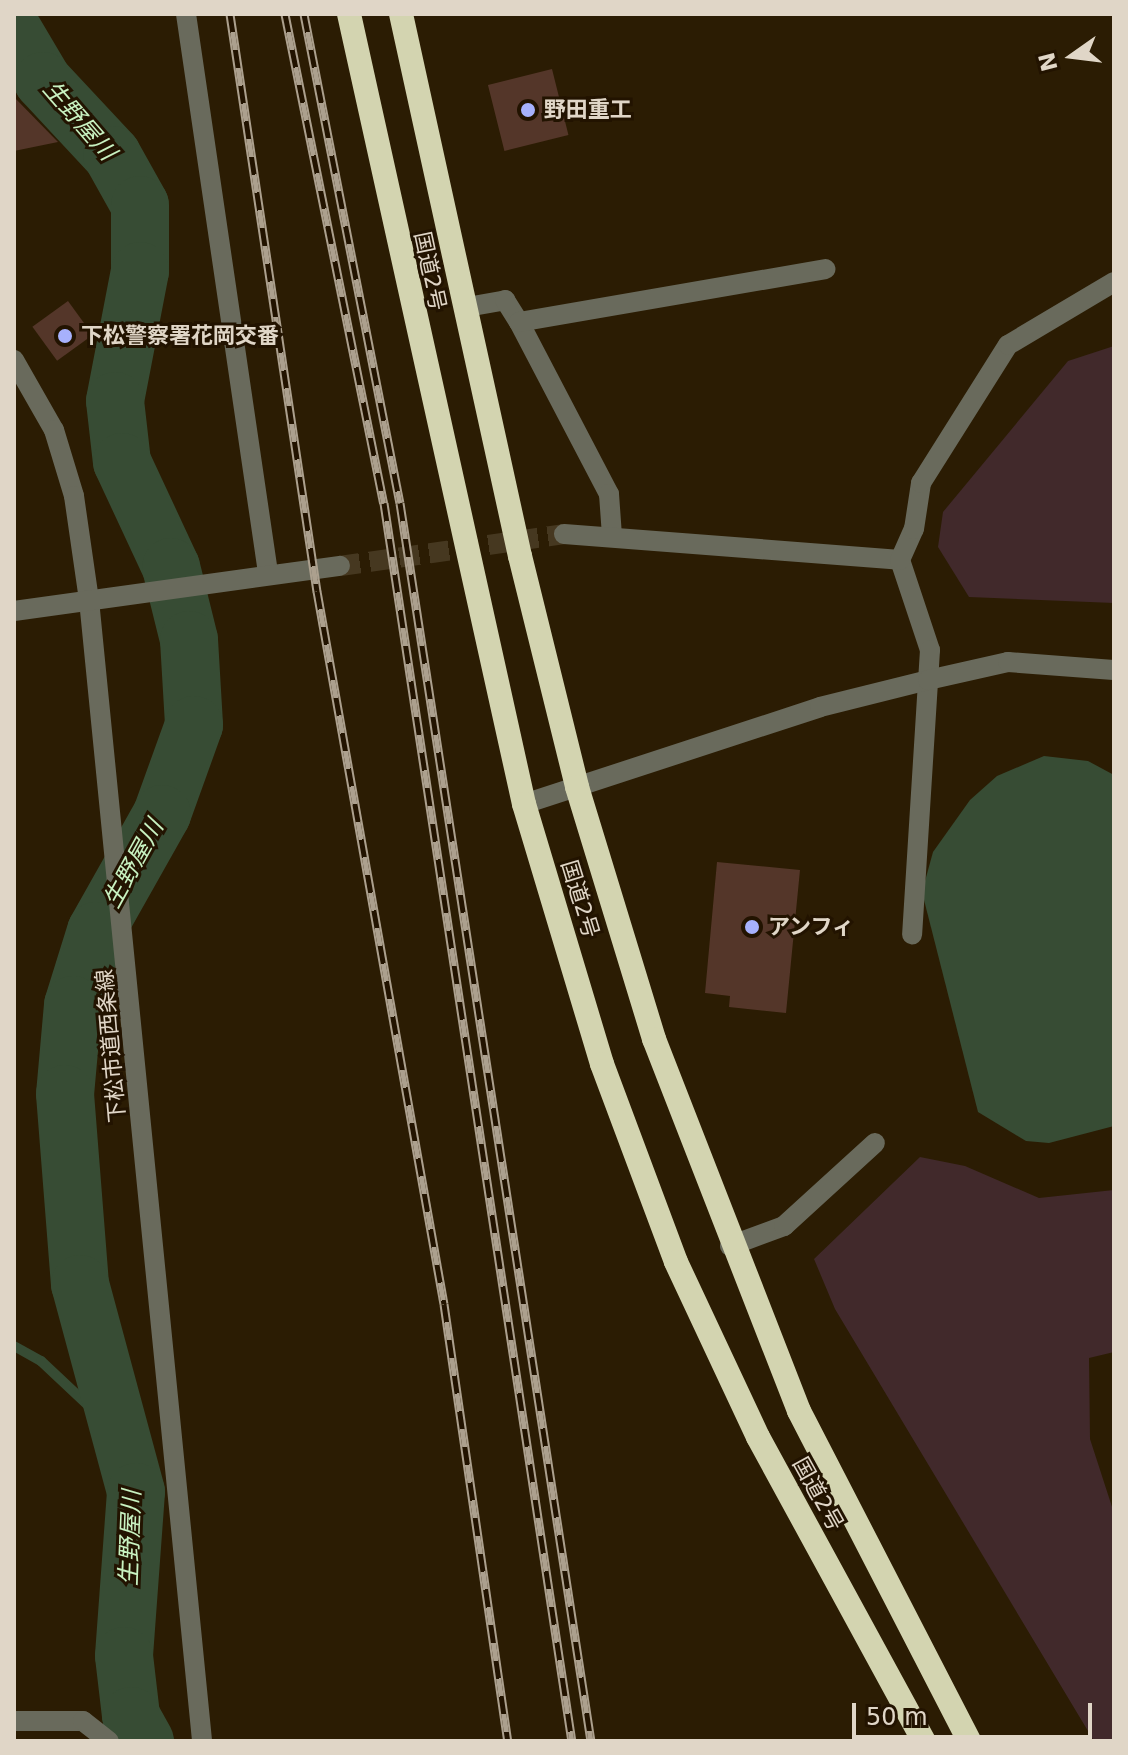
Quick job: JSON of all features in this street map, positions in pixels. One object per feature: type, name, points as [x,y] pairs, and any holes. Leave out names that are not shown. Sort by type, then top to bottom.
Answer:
[{"type":"highway","name":"国道2号","points":[[349,14],[524,804],[602,1064],[676,1262],[758,1437],[924,1741]]},
{"type":"highway","name":"国道2号","points":[[401,14],[577,787],[654,1039],[730,1246],[799,1411],[969,1741]]},
{"type":"street","points":[[186,14],[268,573]]},
{"type":"street","points":[[519,322],[825,269]]},
{"type":"street","points":[[912,934],[930,650],[900,560],[914,529],[921,483],[1008,345],[1114,282]]},
{"type":"street","points":[[467,307],[505,300],[519,322],[609,494],[612,536]]},
{"type":"street","name":"下松市道西条線","points":[[14,360],[54,430],[89,600],[127,951],[202,1741]]},
{"type":"street","points":[[564,534],[900,560]]},
{"type":"street","points":[[14,611],[150,587],[340,566]]},
{"type":"street","points":[[524,804],[820,707],[928,680],[1008,662],[1114,670]]},
{"type":"street","points":[[730,1246],[784,1226],[875,1143]]},
{"type":"street","points":[[14,1721],[83,1721],[109,1741]]},
{"type":"shaded area","points":[[1114,346],[1114,603],[969,597],[938,547],[943,512],[1068,361]]},
{"type":"shaded area","points":[[1044,756],[1088,761],[1114,775],[1114,1126],[1049,1143],[1026,1141],[978,1112],[922,892],[933,852],[970,800],[997,776]]},
{"type":"shaded area","points":[[920,1157],[965,1166],[1039,1198],[1114,1190],[1114,1352],[1089,1358],[1090,1439],[1114,1513],[1114,1741],[1094,1741],[835,1309],[814,1259]]},
{"type":"building","name":"野田重工","points":[[552,69],[568,135],[504,151],[488,85]]},
{"type":"building","points":[[14,97],[58,142],[14,151]]},
{"type":"building","points":[[68,301],[93,335],[57,361],[32,327]]},
{"type":"building","points":[[717,862],[800,870],[786,1013],[729,1007],[730,996],[705,993]]},
{"type":"waterway","name":"生野屋川","points":[[14,32],[43,81],[112,155],[140,205],[140,271],[115,401],[122,462],[171,567],[189,640],[194,725],[162,814],[96,931],[73,1005],[65,1094],[80,1284],[136,1492],[124,1656],[131,1716],[145,1741]]},
{"type":"waterway","points":[[14,1346],[41,1361],[122,1437]]},
{"type":"tunnel","points":[[340,566],[564,534]]},
{"type":"railway","points":[[230,14],[317,591],[444,1304],[508,1741]]},
{"type":"railway","points":[[285,14],[384,503],[572,1741]]},
{"type":"railway","points":[[304,14],[400,503],[591,1741]]},
{"type":"place","name":"野田重工","points":[[528,110]]},
{"type":"place","name":"下松警察署花岡交番","points":[[65,336]]},
{"type":"place","name":"アンフィ","points":[[752,927]]}]
